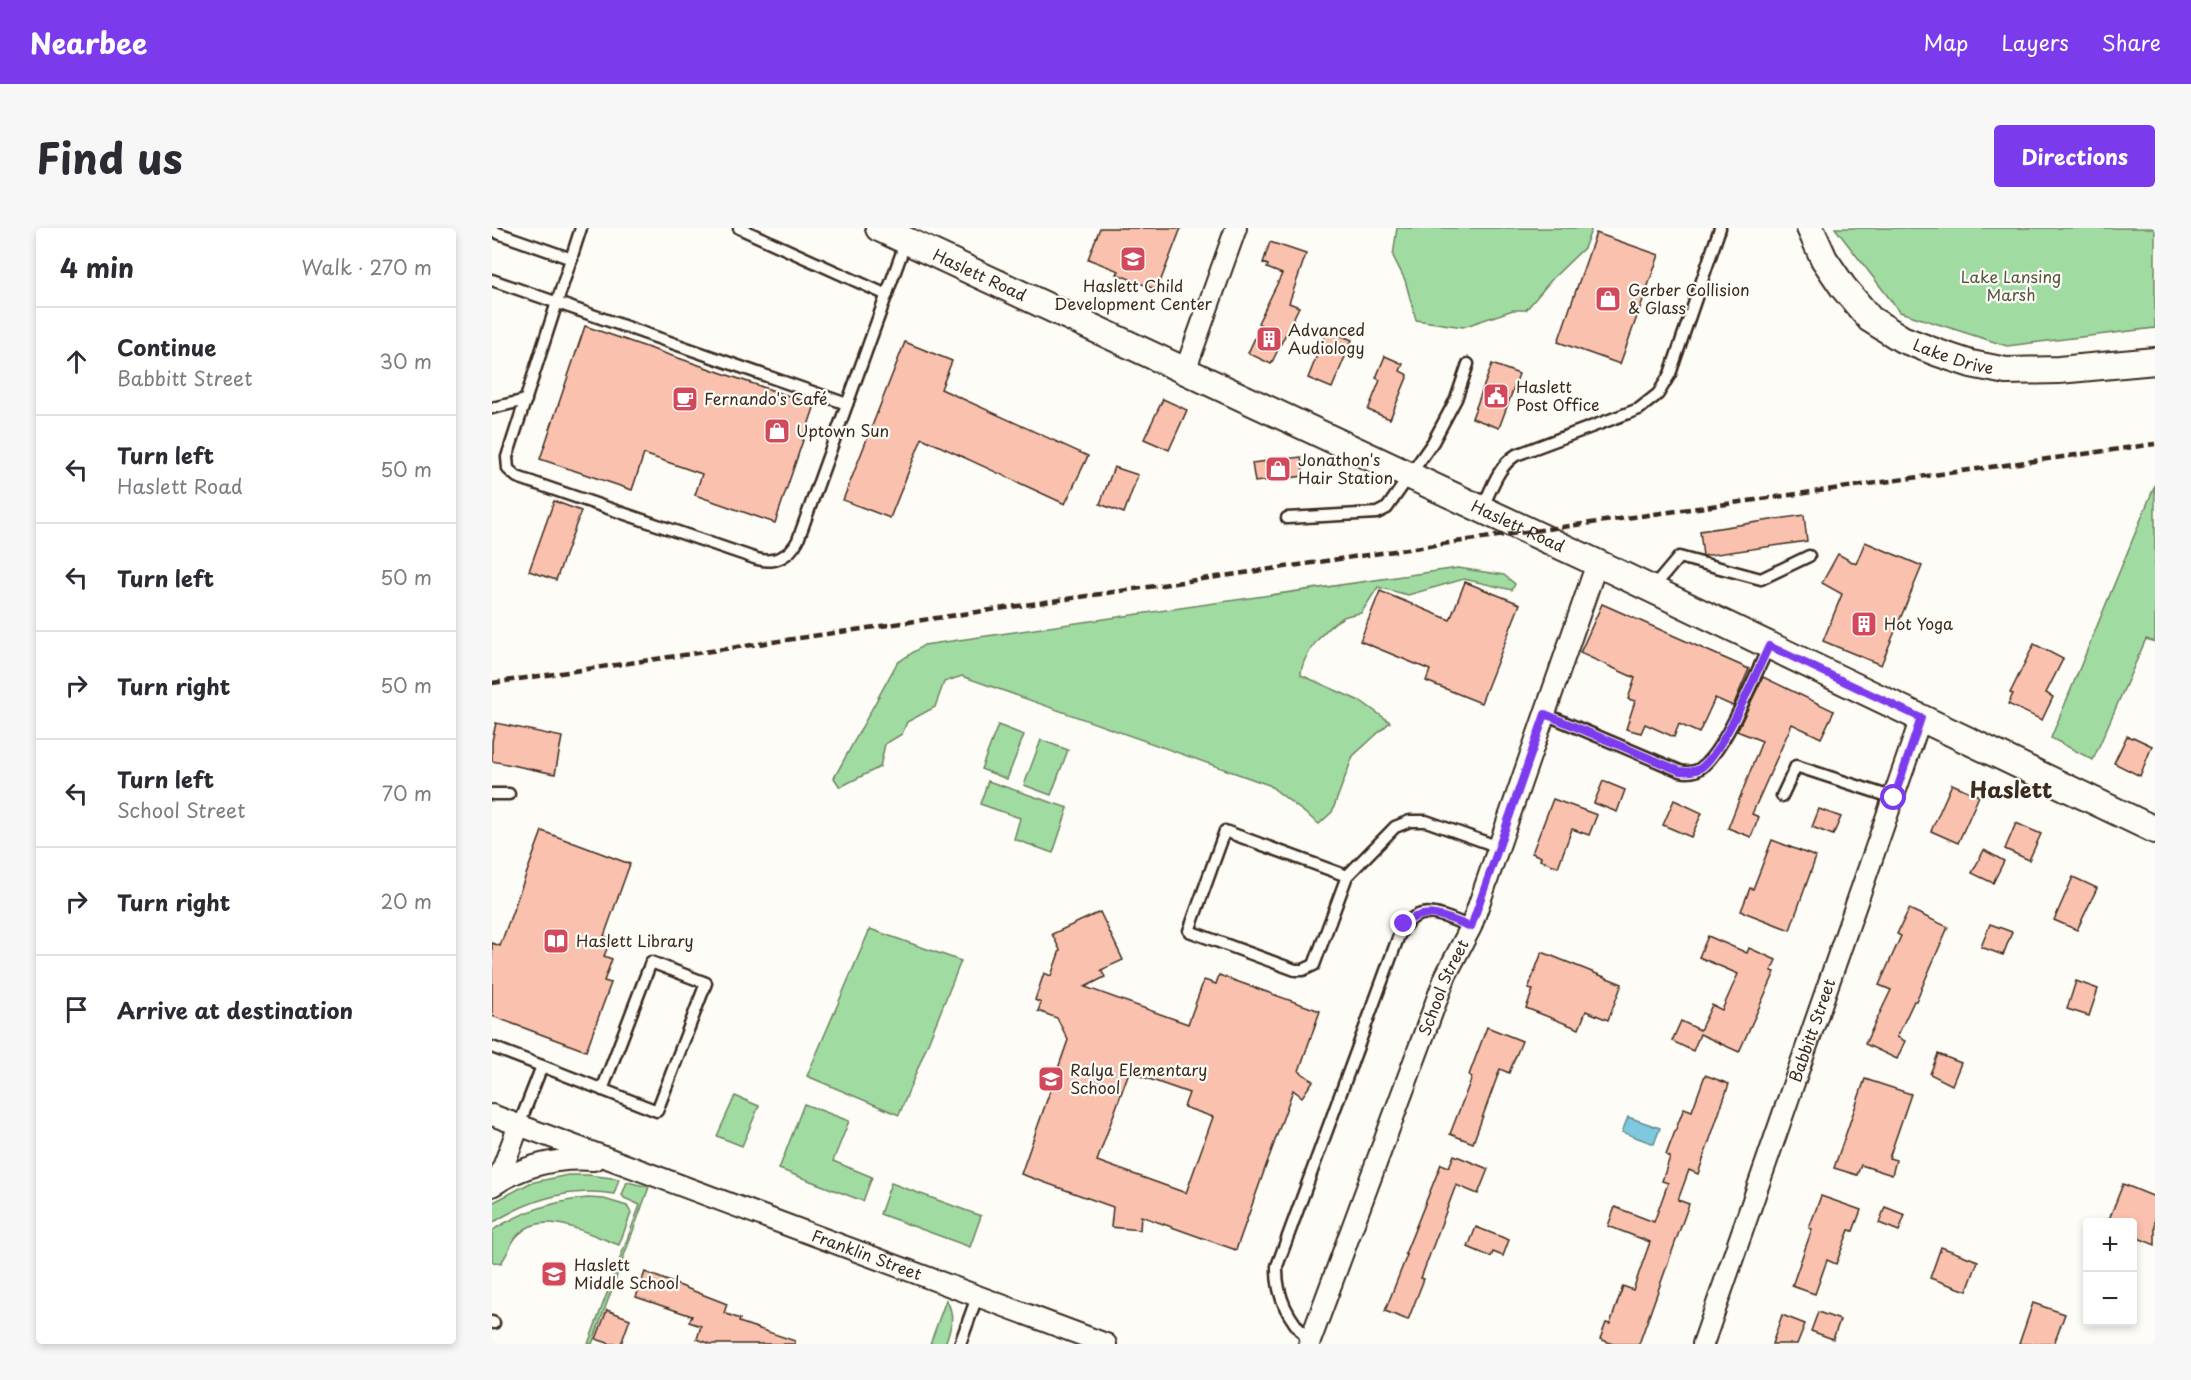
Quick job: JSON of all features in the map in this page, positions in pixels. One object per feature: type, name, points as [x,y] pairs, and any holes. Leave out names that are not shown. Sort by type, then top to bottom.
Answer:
[{"type":"street","name":"Haslett Road","points":[[879,228],[908,234],[1185,371],[1597,563],[2155,830]]},
{"type":"street","points":[[1185,371],[1236,228]]},
{"type":"street","name":"Lake Drive","points":[[1810,228],[1824,259],[1843,287],[1870,319],[1902,339],[1938,353],[1971,364],[2006,371],[2059,370],[2155,361]]},
{"type":"street","name":"School Street","points":[[1309,1343],[1446,975],[1471,927],[1597,563]]},
{"type":"street","name":"Babbitt Street","points":[[1703,1344],[1921,718]]},
{"type":"street","name":"Franklin Street","points":[[492,1115],[1106,1344]]},
{"type":"street","name":"Franklin Street","points":[[495,1185],[519,1125]]},
{"type":"street","name":"Franklin Street","points":[[495,1185],[542,1163],[561,1159],[597,1160],[628,1167]]},
{"type":"lane","points":[[581,228],[507,457],[508,469],[512,474],[757,559],[770,561],[787,555],[798,540],[908,234]]},
{"type":"lane","points":[[739,228],[887,295]]},
{"type":"lane","points":[[1482,509],[1508,459],[1516,454],[1639,409],[1658,394],[1670,374],[1720,228]]},
{"type":"lane","points":[[492,231],[572,259]]},
{"type":"lane","points":[[492,280],[847,404]]},
{"type":"lane","points":[[1287,518],[1377,513],[1389,506],[1433,442],[1456,399],[1468,364]]},
{"type":"lane","points":[[492,408],[526,400]]},
{"type":"lane","points":[[1652,590],[1679,556],[1761,579],[1809,556]]},
{"type":"lane","points":[[1545,714],[1680,771],[1695,771],[1706,764],[1732,723],[1769,646]]},
{"type":"lane","points":[[1782,796],[1796,766],[1894,798]]},
{"type":"lane","points":[[492,795],[509,794]]},
{"type":"lane","points":[[1347,876],[1226,831],[1189,931],[1296,970],[1309,968],[1314,965],[1347,876],[1388,833],[1402,823],[1426,821],[1499,848]]},
{"type":"lane","points":[[1309,1343],[1282,1304],[1277,1266],[1398,938],[1404,924],[1412,917],[1427,913],[1438,914],[1471,927]]},
{"type":"lane","points":[[492,1047],[542,1066],[602,1090],[657,1111],[706,983],[651,962],[602,1090]]},
{"type":"lane","points":[[519,1125],[542,1066]]},
{"type":"lane","points":[[960,1344],[977,1297]]},
{"type":"green space","points":[[1397,228],[1592,228],[1584,248],[1553,278],[1526,310],[1513,310],[1463,327],[1416,320],[1405,280],[1393,256]]},
{"type":"green space","name":"Lake Lansing Marsh","points":[[1835,228],[2155,228],[2155,328],[2007,346],[1900,312]]},
{"type":"green space","points":[[2155,485],[2155,642],[2146,639],[2093,760],[2051,738]]},
{"type":"green space","points":[[1458,568],[1504,575],[1515,584],[1512,590],[1464,579],[1408,595],[1378,587],[1361,613],[1346,616],[1335,622],[1309,651],[1301,675],[1362,702],[1390,722],[1353,756],[1332,812],[1319,824],[1269,785],[962,676],[944,682],[935,707],[907,722],[902,734],[885,744],[880,767],[840,787],[834,778],[897,663],[924,645]]},
{"type":"green space","points":[[998,725],[1024,735],[1007,779],[981,769]]},
{"type":"green space","points":[[1041,740],[1068,750],[1051,795],[1024,785]]},
{"type":"green space","points":[[988,781],[1068,808],[1053,853],[1014,839],[1020,818],[980,804]]},
{"type":"green space","points":[[870,929],[961,961],[899,1115],[807,1076]]},
{"type":"green space","points":[[735,1096],[759,1106],[742,1146],[717,1136]]},
{"type":"green space","points":[[804,1104],[849,1121],[833,1161],[872,1177],[863,1201],[779,1169]]},
{"type":"green space","points":[[568,1175],[619,1179],[614,1194],[582,1192],[550,1197],[520,1208],[492,1223],[492,1203],[530,1183]]},
{"type":"green space","points":[[627,1182],[649,1187],[592,1344],[588,1344],[640,1205],[622,1195]]},
{"type":"green space","points":[[891,1183],[981,1216],[970,1247],[880,1214]]},
{"type":"green space","points":[[588,1198],[604,1199],[627,1206],[631,1213],[619,1245],[567,1226],[541,1223],[529,1227],[518,1235],[501,1263],[492,1262],[492,1231],[496,1228],[540,1207]]},
{"type":"green space","points":[[946,1300],[952,1316],[945,1344],[930,1344]]},
{"type":"water","points":[[1628,1117],[1660,1128],[1654,1144],[1622,1132]]},
{"type":"building","points":[[1100,228],[1181,228],[1157,290],[1088,259]]},
{"type":"building","name":"Gerber Collision & Glass","points":[[1596,233],[1659,255],[1620,364],[1558,342]]},
{"type":"building","points":[[1270,242],[1306,254],[1289,303],[1299,307],[1271,364],[1248,353],[1261,325],[1258,323],[1282,274],[1267,268],[1268,265],[1263,263]]},
{"type":"building","points":[[585,326],[815,405],[775,523],[695,495],[702,474],[644,454],[632,490],[540,459]]},
{"type":"building","points":[[1327,330],[1352,340],[1332,388],[1308,378]]},
{"type":"building","points":[[905,342],[952,361],[941,389],[1088,456],[1065,504],[922,438],[890,518],[843,500]]},
{"type":"building","points":[[1385,356],[1403,364],[1400,371],[1408,375],[1390,419],[1368,410],[1380,380],[1376,378]]},
{"type":"building","name":"Haslett Post Office","points":[[1492,364],[1519,374],[1499,428],[1472,418]]},
{"type":"building","points":[[1163,399],[1187,410],[1169,450],[1144,439]]},
{"type":"building","name":"Jonathon's Hair Station","points":[[1301,457],[1304,476],[1255,482],[1252,463]]},
{"type":"building","points":[[1114,467],[1138,475],[1124,513],[1100,504]]},
{"type":"building","points":[[554,501],[581,511],[556,580],[529,571]]},
{"type":"building","points":[[1804,515],[1807,541],[1703,556],[1700,531]]},
{"type":"building","points":[[1865,542],[1922,566],[1881,665],[1823,641],[1842,594],[1822,583],[1838,554],[1856,564]]},
{"type":"building","points":[[1465,582],[1520,604],[1481,703],[1426,681],[1430,670],[1360,641],[1380,591],[1450,620]]},
{"type":"building","points":[[1602,604],[1749,669],[1733,706],[1715,698],[1699,733],[1679,724],[1674,737],[1645,724],[1641,733],[1626,729],[1635,701],[1628,699],[1635,678],[1580,653]]},
{"type":"building","points":[[2034,644],[2063,659],[2046,693],[2053,697],[2042,720],[2008,704],[2013,694],[2010,693]]},
{"type":"building","points":[[1763,677],[1834,711],[1821,738],[1792,724],[1752,814],[1759,817],[1751,837],[1728,828],[1762,741],[1737,731]]},
{"type":"building","points":[[496,723],[562,737],[555,774],[492,761],[492,741]]},
{"type":"building","points":[[2127,736],[2152,746],[2140,776],[2114,763]]},
{"type":"building","points":[[1603,781],[1625,790],[1617,812],[1594,803]]},
{"type":"building","points":[[1952,784],[1979,796],[1958,843],[1931,831]]},
{"type":"building","points":[[1553,799],[1597,815],[1589,835],[1572,829],[1558,867],[1540,860],[1541,857],[1532,853]]},
{"type":"building","points":[[1674,800],[1702,813],[1691,837],[1663,825]]},
{"type":"building","points":[[1819,809],[1841,817],[1833,835],[1812,827]]},
{"type":"building","points":[[2016,823],[2041,834],[2029,860],[2005,849]]},
{"type":"building","name":"Haslett Library","points":[[542,831],[630,864],[604,936],[611,939],[604,956],[612,959],[604,981],[611,983],[586,1051],[492,1016],[492,943],[500,946]]},
{"type":"building","points":[[1772,840],[1816,857],[1790,930],[1741,911],[1750,888],[1753,889]]},
{"type":"building","points":[[1984,850],[2004,861],[1993,883],[1972,873]]},
{"type":"building","points":[[2073,877],[2097,888],[2077,930],[2054,920]]},
{"type":"building","points":[[1909,909],[1948,927],[1916,1001],[1897,1037],[1905,1041],[1897,1059],[1865,1044],[1891,990],[1879,985],[1901,936],[1897,934]]},
{"type":"building","points":[[1100,912],[1123,960],[1101,970],[1105,977],[1085,987],[1188,1024],[1204,980],[1216,984],[1219,975],[1320,1011],[1299,1071],[1313,1081],[1302,1097],[1293,1090],[1236,1250],[1141,1216],[1140,1230],[1111,1227],[1113,1207],[1021,1174],[1068,1040],[1057,1018],[1038,1011],[1041,1003],[1035,1000],[1044,973],[1051,976],[1060,950],[1052,934]],"holes":[[[1129,1072],[1189,1093],[1184,1107],[1213,1117],[1186,1193],[1097,1161]]]},
{"type":"building","points":[[1990,924],[2012,932],[2003,955],[1981,947]]},
{"type":"building","points":[[1708,936],[1747,953],[1749,948],[1776,960],[1771,971],[1775,972],[1739,1052],[1700,1034],[1693,1051],[1672,1041],[1681,1021],[1700,1030],[1712,1005],[1722,1010],[1738,974],[1699,957]]},
{"type":"building","points":[[1542,952],[1622,984],[1608,1020],[1586,1011],[1579,1029],[1526,1008],[1533,990],[1528,989]]},
{"type":"building","points":[[2076,981],[2098,989],[2089,1016],[2067,1009]]},
{"type":"building","points":[[1487,1027],[1522,1041],[1509,1073],[1500,1069],[1473,1143],[1450,1134],[1472,1077],[1469,1075]]},
{"type":"building","points":[[1938,1054],[1961,1063],[1952,1085],[1930,1074]]},
{"type":"building","points":[[1705,1075],[1729,1084],[1698,1174],[1689,1170],[1678,1200],[1689,1204],[1639,1344],[1613,1344],[1600,1339],[1606,1323],[1610,1324],[1623,1286],[1633,1290],[1650,1242],[1608,1226],[1615,1207],[1654,1222],[1668,1183],[1662,1181],[1670,1157],[1666,1155],[1684,1108],[1692,1111]]},
{"type":"building","points":[[1865,1079],[1911,1094],[1889,1158],[1896,1160],[1892,1175],[1861,1165],[1857,1175],[1834,1168]]},
{"type":"building","points":[[1454,1155],[1488,1169],[1478,1194],[1456,1185],[1421,1278],[1424,1279],[1408,1320],[1385,1311],[1441,1164],[1449,1167]]},
{"type":"building","points":[[2123,1184],[2155,1197],[2155,1245],[2137,1238],[2137,1218],[2110,1218]]},
{"type":"building","points":[[1821,1196],[1861,1210],[1853,1231],[1849,1230],[1836,1264],[1827,1260],[1815,1294],[1792,1286]]},
{"type":"building","points":[[1885,1207],[1905,1215],[1899,1231],[1879,1223]]},
{"type":"building","points":[[1476,1227],[1509,1240],[1503,1256],[1493,1252],[1491,1257],[1468,1247]]},
{"type":"building","points":[[1941,1247],[1978,1261],[1967,1291],[1930,1278]]},
{"type":"building","points":[[645,1272],[727,1304],[724,1313],[740,1319],[739,1322],[795,1341],[795,1344],[711,1344],[697,1339],[701,1326],[689,1322],[692,1316],[636,1297]]},
{"type":"building","points":[[2033,1303],[2065,1314],[2054,1344],[2019,1344]]},
{"type":"building","points":[[607,1310],[630,1319],[621,1344],[611,1344],[596,1339]]},
{"type":"building","points":[[1818,1312],[1840,1320],[1833,1339],[1811,1331]]},
{"type":"building","points":[[1782,1315],[1805,1324],[1797,1344],[1772,1344]]},
{"type":"railway","points":[[492,683],[1476,539],[2155,444]]},
{"type":"place","name":"Haslett Child Development Center","points":[[1133,259]]},
{"type":"place","name":"Gerber Collision & Glass","points":[[1608,299]]},
{"type":"place","name":"Advanced Audiology","points":[[1269,339]]},
{"type":"place","name":"Haslett Post Office","points":[[1496,396]]},
{"type":"place","name":"Fernando's Café","points":[[685,399]]},
{"type":"place","name":"Uptown Sun","points":[[777,431]]},
{"type":"place","name":"Jonathon's Hair Station","points":[[1278,469]]},
{"type":"place","name":"Hot Yoga","points":[[1864,624]]},
{"type":"place","name":"Haslett Library","points":[[556,941]]},
{"type":"place","name":"Ralya Elementary School","points":[[1051,1079]]},
{"type":"place","name":"Haslett Middle School","points":[[554,1274]]},
{"type":"district","name":"Haslett","points":[[2011,790]]},
{"type":"route","points":[[1404,924],[1412,917],[1427,913],[1438,914],[1471,927],[1545,714],[1680,771],[1695,771],[1706,764],[1732,723],[1769,646],[1921,718],[1894,798]]}]
